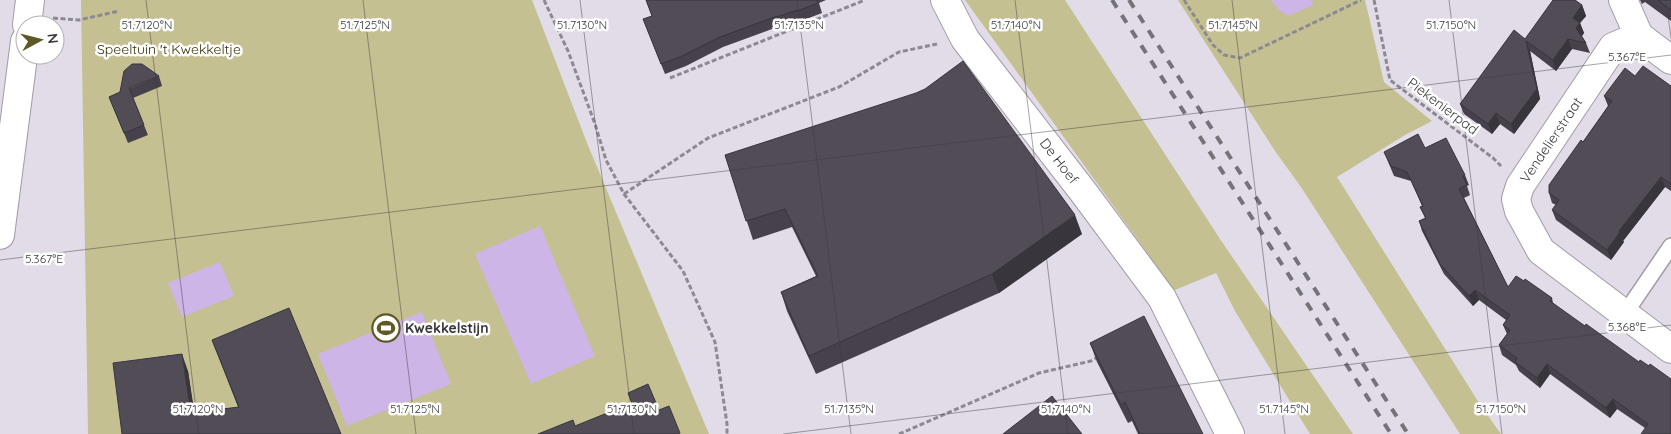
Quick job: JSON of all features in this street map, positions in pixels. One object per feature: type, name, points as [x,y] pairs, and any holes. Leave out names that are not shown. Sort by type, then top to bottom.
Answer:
[{"type":"street","points":[[28,15],[30,0]]},
{"type":"street","name":"De Hoef","points":[[945,0],[965,39],[1084,192],[1162,298],[1230,434]]},
{"type":"street","points":[[1623,0],[1639,36],[1671,60]]},
{"type":"street","name":"Vendelierstraat","points":[[1639,36],[1614,47],[1520,186],[1516,199],[1519,212],[1541,251],[1671,349]]},
{"type":"street","points":[[0,235],[4,178],[21,65]]},
{"type":"lane","points":[[1624,315],[1671,246]]},
{"type":"path","points":[[545,0],[568,51],[606,160],[624,194],[683,271],[715,342],[727,424],[726,434]]},
{"type":"path","points":[[670,78],[865,0]]},
{"type":"path","points":[[1184,0],[1213,45],[1224,55],[1240,58],[1361,0]]},
{"type":"path","name":"Piekenierpad","points":[[1374,0],[1390,80],[1493,158],[1520,186]]},
{"type":"path","points":[[79,20],[119,11]]},
{"type":"path","points":[[624,194],[708,138],[839,88],[899,52],[965,39]]},
{"type":"path","points":[[899,434],[1039,373],[1091,361],[1099,357]]},
{"type":"green space","name":"Speeltuin 't Kwekkeltje","points":[[81,0],[532,0],[587,143],[709,434],[88,434]]},
{"type":"green space","points":[[965,0],[1065,0],[1220,239],[1353,434],[1310,434],[1235,311],[1216,273],[1170,292],[1148,254]]},
{"type":"green space","points":[[1178,0],[1365,0],[1384,82],[1432,121],[1405,135],[1337,177],[1481,406],[1501,434],[1460,434]]},
{"type":"shaded area","points":[[1271,0],[1312,0],[1313,5],[1288,16],[1279,10]]},
{"type":"shaded area","points":[[540,226],[595,356],[531,384],[475,254]]},
{"type":"shaded area","points":[[220,262],[234,296],[182,317],[168,283]]},
{"type":"shaded area","points":[[422,312],[451,384],[347,426],[318,354]]},
{"type":"building","points":[[646,0],[817,0],[818,3],[720,37],[661,64],[643,19],[652,16]]},
{"type":"building","points":[[1553,0],[1575,0],[1582,5],[1573,18],[1580,23],[1576,28],[1586,43],[1568,39],[1553,60],[1526,41],[1537,89],[1511,124],[1496,113],[1488,124],[1460,104],[1514,30],[1525,39]]},
{"type":"building","points":[[1658,0],[1671,0],[1671,10]]},
{"type":"building","points":[[963,61],[1075,215],[992,274],[809,356],[781,292],[818,276],[785,209],[746,221],[725,155],[916,93],[925,89]]},
{"type":"building","points":[[132,64],[142,64],[159,76],[129,88],[144,125],[124,133],[109,97],[120,92],[124,71]]},
{"type":"building","points":[[1643,66],[1671,86],[1671,184],[1661,177],[1619,231],[1607,250],[1552,210],[1559,200],[1549,193],[1549,185],[1612,101],[1604,96],[1625,68],[1635,76]]},
{"type":"building","points":[[1418,134],[1425,148],[1446,138],[1465,175],[1463,176],[1467,185],[1459,189],[1508,287],[1516,276],[1524,281],[1525,279],[1552,298],[1550,301],[1585,326],[1586,324],[1639,362],[1640,360],[1649,366],[1650,364],[1671,379],[1671,434],[1641,434],[1648,424],[1613,399],[1606,408],[1547,364],[1537,378],[1515,362],[1517,358],[1499,345],[1510,330],[1503,325],[1510,315],[1475,290],[1469,296],[1440,264],[1419,221],[1426,218],[1420,207],[1423,206],[1407,172],[1391,166],[1384,152]]},
{"type":"building","points":[[289,308],[341,434],[122,434],[113,363],[182,354],[191,413],[239,407],[212,340]]},
{"type":"building","points":[[1144,316],[1203,434],[1140,434],[1125,402],[1121,405],[1090,343]]},
{"type":"building","points":[[648,384],[659,410],[669,406],[680,433],[538,434],[573,420],[575,426],[632,403],[628,393]]},
{"type":"building","points":[[1052,396],[1082,434],[1003,434]]},
{"type":"railway","points":[[1112,0],[1391,434]]},
{"type":"railway","points":[[1129,0],[1408,434]]},
{"type":"place","name":"Kwekkelstijn","points":[[386,328]]}]
